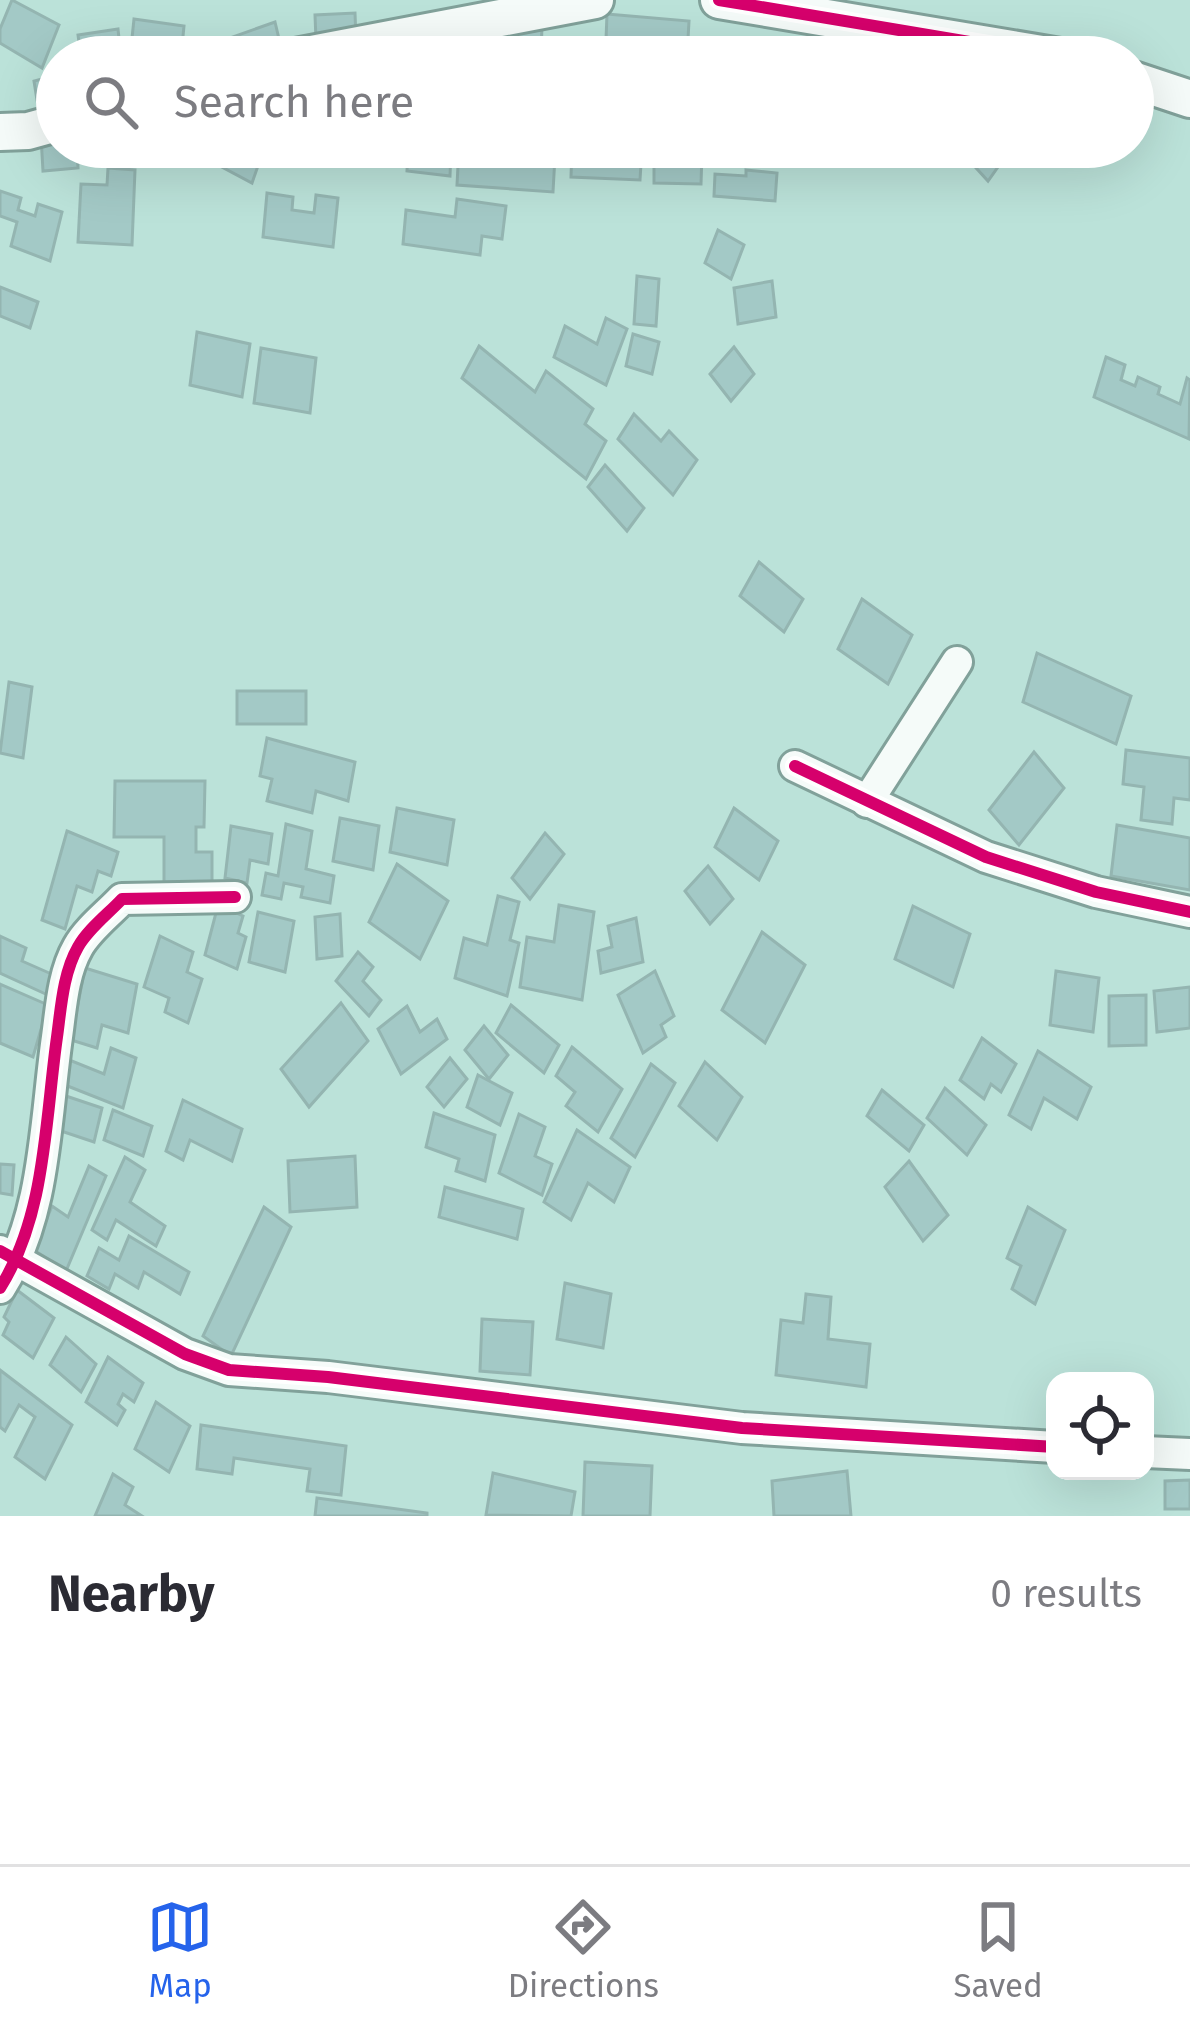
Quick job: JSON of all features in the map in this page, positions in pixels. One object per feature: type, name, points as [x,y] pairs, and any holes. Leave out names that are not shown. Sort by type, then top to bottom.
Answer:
[{"type":"street","points":[[406,36],[595,0]]},
{"type":"street","points":[[719,0],[934,36]]},
{"type":"street","points":[[1154,87],[1190,99]]},
{"type":"street","points":[[0,132],[36,129]]},
{"type":"street","points":[[867,802],[957,662]]},
{"type":"street","points":[[795,766],[986,856],[1096,892],[1190,912]]},
{"type":"street","points":[[0,1288],[9,1256],[32,1218],[60,1014],[79,945],[122,899],[235,897]]},
{"type":"street","points":[[9,1256],[185,1354],[230,1370],[328,1377],[742,1427],[1046,1446]]},
{"type":"street","points":[[1154,1452],[1190,1454]]},
{"type":"building","points":[[12,0],[59,25],[55,36],[36,36],[36,64],[0,43],[0,29]]},
{"type":"building","points":[[355,13],[356,36],[316,36],[315,15]]},
{"type":"building","points":[[607,14],[689,21],[688,36],[606,36]]},
{"type":"building","points":[[134,19],[184,26],[183,36],[132,36]]},
{"type":"building","points":[[275,22],[278,36],[236,36]]},
{"type":"building","points":[[513,24],[542,26],[542,36],[513,36]]},
{"type":"building","points":[[118,29],[119,36],[78,36]]},
{"type":"building","points":[[108,168],[135,170],[132,245],[78,242],[81,184],[107,185]]},
{"type":"building","points":[[224,168],[257,168],[252,183]]},
{"type":"building","points":[[407,168],[450,168],[450,176]]},
{"type":"building","points":[[458,168],[554,168],[553,192],[457,185]]},
{"type":"building","points":[[571,168],[641,168],[640,180],[571,177]]},
{"type":"building","points":[[654,168],[702,168],[701,184],[654,183]]},
{"type":"building","points":[[976,168],[997,168],[988,181]]},
{"type":"building","points":[[746,170],[777,173],[775,201],[714,196],[715,174],[746,176]]},
{"type":"building","points":[[0,191],[21,198],[18,210],[35,216],[38,204],[62,212],[50,261],[11,246],[17,222],[0,216]]},
{"type":"building","points":[[267,193],[293,197],[292,210],[314,213],[316,195],[338,198],[333,247],[263,237]]},
{"type":"building","points":[[457,199],[506,206],[502,239],[482,236],[480,255],[403,244],[406,210],[455,217]]},
{"type":"building","points":[[718,230],[744,245],[731,279],[705,263]]},
{"type":"building","points":[[637,276],[659,279],[656,326],[634,324]]},
{"type":"building","points":[[772,281],[776,317],[738,324],[734,288]]},
{"type":"building","points":[[0,287],[38,302],[30,328],[0,316]]},
{"type":"building","points":[[606,318],[627,329],[606,385],[554,357],[565,326],[597,344]]},
{"type":"building","points":[[197,332],[250,344],[242,397],[190,385]]},
{"type":"building","points":[[633,334],[659,342],[652,374],[626,366]]},
{"type":"building","points":[[479,346],[535,392],[546,371],[593,409],[585,424],[606,441],[586,479],[462,378]]},
{"type":"building","points":[[734,347],[754,374],[731,401],[710,374]]},
{"type":"building","points":[[261,348],[316,358],[310,413],[254,403]]},
{"type":"building","points":[[1106,357],[1125,365],[1121,380],[1135,386],[1138,377],[1180,404],[1187,378],[1190,380],[1189,439],[1094,397]]},
{"type":"building","points":[[634,414],[661,441],[669,431],[697,460],[673,495],[618,439]]},
{"type":"building","points":[[605,465],[644,508],[627,531],[588,487]]},
{"type":"building","points":[[759,562],[803,599],[784,632],[740,596]]},
{"type":"building","points":[[862,599],[912,635],[888,684],[838,649]]},
{"type":"building","points":[[1037,653],[1131,696],[1116,744],[1023,702]]},
{"type":"building","points":[[9,682],[32,687],[23,758],[0,753]]},
{"type":"building","points":[[237,691],[306,691],[306,724],[237,724]]},
{"type":"building","points":[[267,738],[355,762],[348,801],[316,791],[312,813],[267,801],[272,779],[260,776]]},
{"type":"building","points":[[1126,750],[1190,758],[1190,800],[1174,798],[1172,824],[1141,820],[1144,787],[1123,784]]},
{"type":"building","points":[[1034,752],[1064,788],[1019,845],[989,810]]},
{"type":"building","points":[[115,781],[205,781],[204,827],[196,827],[196,852],[212,852],[212,896],[164,895],[164,837],[114,837]]},
{"type":"building","points":[[397,808],[454,820],[447,865],[390,852]]},
{"type":"building","points":[[734,808],[778,841],[759,880],[715,847]]},
{"type":"building","points":[[340,818],[379,826],[373,870],[333,861]]},
{"type":"building","points":[[286,824],[312,831],[306,869],[334,876],[330,903],[301,897],[303,887],[284,883],[281,899],[262,895],[266,873],[278,876]]},
{"type":"building","points":[[1117,825],[1190,838],[1190,890],[1111,876]]},
{"type":"building","points":[[231,826],[272,834],[268,864],[250,860],[247,883],[225,878]]},
{"type":"building","points":[[67,831],[118,852],[111,876],[98,871],[92,892],[77,886],[65,929],[42,920]]},
{"type":"building","points":[[545,833],[564,854],[530,899],[512,878]]},
{"type":"building","points":[[397,864],[448,901],[420,959],[369,922]]},
{"type":"building","points":[[708,866],[733,899],[710,924],[685,891]]},
{"type":"building","points":[[498,896],[519,902],[510,940],[519,943],[507,996],[455,978],[464,938],[487,945]]},
{"type":"building","points":[[218,905],[243,916],[238,933],[246,937],[237,969],[205,955]]},
{"type":"building","points":[[559,905],[594,912],[582,1000],[520,987],[527,937],[554,942]]},
{"type":"building","points":[[913,906],[970,934],[953,987],[895,959]]},
{"type":"building","points":[[258,912],[294,921],[285,972],[249,962]]},
{"type":"building","points":[[340,914],[342,956],[317,959],[315,917]]},
{"type":"building","points":[[636,918],[643,962],[601,973],[598,951],[612,947],[608,926]]},
{"type":"building","points":[[762,932],[805,965],[765,1043],[722,1010]]},
{"type":"building","points":[[0,936],[26,948],[22,961],[56,976],[50,996],[0,973]]},
{"type":"building","points":[[160,936],[193,952],[187,972],[202,979],[188,1023],[165,1012],[169,998],[144,987]]},
{"type":"building","points":[[358,952],[373,967],[363,981],[381,1000],[369,1016],[336,981]]},
{"type":"building","points":[[85,968],[137,984],[128,1033],[102,1025],[97,1048],[71,1040]]},
{"type":"building","points":[[655,971],[674,1016],[661,1025],[666,1037],[643,1053],[618,995]]},
{"type":"building","points":[[1056,971],[1099,978],[1093,1032],[1050,1025]]},
{"type":"building","points":[[0,984],[48,1005],[33,1057],[0,1043]]},
{"type":"building","points":[[1190,987],[1190,1028],[1157,1032],[1154,991]]},
{"type":"building","points":[[1146,995],[1146,1045],[1109,1046],[1109,996]]},
{"type":"building","points":[[341,1003],[368,1041],[309,1107],[281,1069]]},
{"type":"building","points":[[511,1005],[559,1045],[544,1073],[496,1033]]},
{"type":"building","points":[[407,1006],[420,1032],[437,1019],[447,1039],[401,1074],[378,1029]]},
{"type":"building","points":[[484,1026],[508,1055],[489,1079],[465,1050]]},
{"type":"building","points":[[982,1038],[1016,1064],[1001,1092],[991,1084],[984,1099],[960,1080]]},
{"type":"building","points":[[572,1047],[622,1089],[598,1132],[566,1106],[575,1092],[556,1076]]},
{"type":"building","points":[[111,1048],[136,1058],[123,1108],[60,1083],[67,1059],[104,1074]]},
{"type":"building","points":[[1038,1051],[1091,1087],[1077,1119],[1044,1098],[1031,1129],[1009,1115]]},
{"type":"building","points":[[450,1058],[467,1079],[444,1107],[427,1087]]},
{"type":"building","points":[[705,1062],[742,1097],[717,1140],[679,1106]]},
{"type":"building","points":[[651,1064],[675,1083],[635,1157],[611,1138]]},
{"type":"building","points":[[478,1075],[512,1093],[500,1125],[467,1107]]},
{"type":"building","points":[[945,1088],[986,1125],[967,1155],[927,1118]]},
{"type":"building","points":[[882,1090],[924,1125],[909,1151],[867,1116]]},
{"type":"building","points":[[60,1094],[102,1108],[94,1142],[52,1128]]},
{"type":"building","points":[[183,1100],[242,1129],[232,1161],[190,1140],[183,1160],[166,1151]]},
{"type":"building","points":[[113,1110],[152,1126],[143,1156],[104,1140]]},
{"type":"building","points":[[434,1113],[495,1135],[485,1181],[456,1171],[459,1159],[426,1147]]},
{"type":"building","points":[[519,1114],[545,1127],[535,1156],[552,1164],[542,1195],[499,1173]]},
{"type":"building","points":[[577,1130],[630,1167],[614,1202],[588,1183],[571,1220],[544,1202]]},
{"type":"building","points":[[355,1156],[357,1207],[290,1212],[288,1161]]},
{"type":"building","points":[[125,1157],[145,1170],[130,1202],[165,1226],[156,1246],[116,1220],[107,1240],[92,1230]]},
{"type":"building","points":[[909,1161],[948,1215],[923,1241],[885,1187]]},
{"type":"building","points":[[0,1164],[14,1165],[12,1195],[0,1193]]},
{"type":"building","points":[[89,1166],[106,1176],[66,1271],[34,1250],[52,1206],[68,1217]]},
{"type":"building","points":[[445,1187],[523,1209],[517,1239],[439,1217]]},
{"type":"building","points":[[264,1207],[291,1227],[231,1356],[203,1336]]},
{"type":"building","points":[[1028,1207],[1065,1230],[1035,1304],[1012,1289],[1021,1266],[1007,1258]]},
{"type":"building","points":[[129,1236],[189,1272],[180,1294],[144,1272],[138,1288],[115,1274],[109,1289],[87,1276],[99,1248],[119,1260]]},
{"type":"building","points":[[565,1283],[611,1294],[603,1348],[557,1339]]},
{"type":"building","points":[[17,1290],[54,1318],[33,1358],[3,1335],[9,1322],[4,1317]]},
{"type":"building","points":[[806,1294],[831,1297],[828,1339],[870,1344],[866,1387],[776,1375],[781,1320],[803,1323]]},
{"type":"building","points":[[482,1319],[533,1322],[530,1375],[480,1371]]},
{"type":"building","points":[[66,1337],[96,1364],[81,1392],[50,1365]]},
{"type":"building","points":[[108,1357],[143,1383],[134,1402],[123,1394],[118,1404],[125,1410],[117,1425],[86,1402]]},
{"type":"building","points":[[0,1370],[72,1425],[45,1479],[15,1457],[35,1417],[19,1405],[5,1431],[0,1427]]},
{"type":"building","points":[[156,1402],[190,1426],[169,1472],[135,1449]]},
{"type":"building","points":[[201,1425],[346,1446],[341,1495],[307,1491],[310,1469],[234,1458],[232,1474],[197,1469]]},
{"type":"building","points":[[585,1462],[652,1466],[650,1516],[583,1516]]},
{"type":"building","points":[[847,1471],[851,1516],[774,1516],[772,1481]]},
{"type":"building","points":[[493,1473],[575,1492],[571,1516],[486,1515]]},
{"type":"building","points":[[113,1474],[133,1487],[125,1505],[142,1516],[95,1516]]},
{"type":"building","points":[[1190,1480],[1190,1509],[1165,1509],[1165,1481]]},
{"type":"building","points":[[317,1498],[427,1513],[427,1516],[315,1516]]},
{"type":"cycle path","points":[[719,0],[934,36]]},
{"type":"cycle path","points":[[795,766],[986,857],[1096,892],[1190,912]]},
{"type":"cycle path","points":[[0,1288],[27,1230],[35,1199],[63,991],[78,947],[122,899],[235,897]]},
{"type":"cycle path","points":[[0,1251],[185,1354],[229,1370],[328,1377],[742,1428],[1046,1446]]}]
